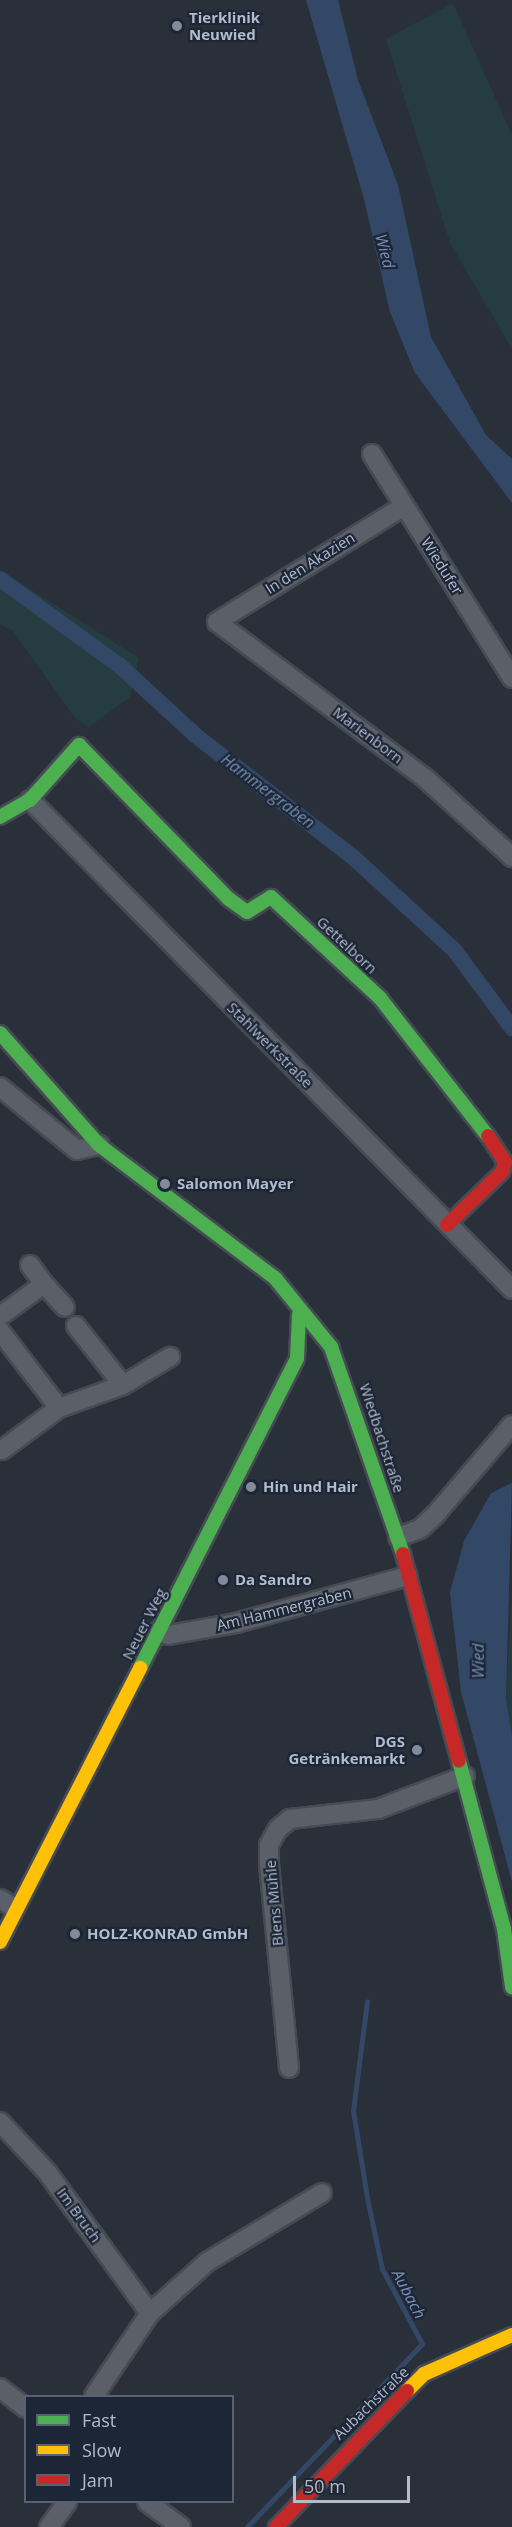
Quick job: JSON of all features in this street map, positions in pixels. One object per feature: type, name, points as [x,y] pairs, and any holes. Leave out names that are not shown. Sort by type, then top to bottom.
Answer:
[{"type":"street","name":"Wiedufer","points":[[372,454],[512,678]]},
{"type":"street","name":"In den Akazien","points":[[217,622],[404,506]]},
{"type":"street","name":"Marienborn","points":[[217,622],[425,778],[512,856]]},
{"type":"street","name":"Gettelborn","points":[[30,800],[79,745],[228,899],[247,912],[271,897],[380,998],[468,1104],[505,1162],[502,1172],[447,1226]]},
{"type":"street","points":[[0,817],[30,800]]},
{"type":"street","name":"Stahlwerkstraße","points":[[30,800],[447,1226],[512,1289]]},
{"type":"street","name":"Wiedbachstraße","points":[[0,1033],[99,1145],[275,1278],[299,1314],[318,1325],[343,1373],[398,1537],[465,1776],[504,1929],[512,1987]]},
{"type":"street","points":[[0,1087],[77,1150],[99,1145]]},
{"type":"street","points":[[30,1265],[65,1307]]},
{"type":"street","points":[[0,1316],[44,1284]]},
{"type":"street","name":"Neuer Weg","points":[[0,1942],[8,1904],[159,1631],[297,1358],[299,1314]]},
{"type":"street","points":[[76,1326],[123,1385]]},
{"type":"street","points":[[0,1331],[59,1408]]},
{"type":"street","points":[[2,1450],[59,1408],[123,1385],[170,1357]]},
{"type":"street","points":[[398,1537],[420,1529],[435,1515],[512,1425]]},
{"type":"street","name":"Am Hammergraben","points":[[159,1631],[168,1635],[236,1623],[408,1576]]},
{"type":"street","name":"Biens Mühle","points":[[289,2068],[269,1863],[269,1845],[278,1829],[290,1820],[378,1809],[465,1776]]},
{"type":"street","name":"Im Bruch","points":[[0,2122],[47,2172],[150,2313]]},
{"type":"street","points":[[95,2395],[150,2313],[207,2262],[322,2193]]},
{"type":"street","name":"Aubachstraße","points":[[276,2527],[424,2374],[512,2336]]},
{"type":"street","points":[[0,2388],[24,2406]]},
{"type":"street","points":[[49,2527],[66,2503]]},
{"type":"street","points":[[148,2503],[181,2527]]},
{"type":"green space","points":[[453,3],[512,135],[512,349],[450,243],[386,39]]},
{"type":"green space","points":[[0,570],[139,658],[130,697],[89,727],[75,718],[13,631],[0,624]]},
{"type":"green space","points":[[512,1589],[512,1737],[506,1698]]},
{"type":"water","name":"Wied","points":[[306,0],[338,0],[358,80],[398,185],[431,337],[486,435],[512,459],[512,503],[415,373],[390,312],[364,199]]},
{"type":"water","name":"Wied","points":[[512,1483],[506,1698],[512,1737],[512,1882],[461,1692],[450,1592],[464,1541],[491,1493]]},
{"type":"waterway","name":"Hammergraben","points":[[0,579],[119,665],[195,735],[354,858],[455,951],[512,1028]]},
{"type":"waterway","name":"Aubach","points":[[247,2527],[422,2344],[382,2269],[367,2198],[353,2111],[367,2002]]},
{"type":"traffic: fast","points":[[0,817],[30,800],[79,745],[229,899],[247,912],[271,897],[380,998],[488,1136]]},
{"type":"traffic: fast","points":[[0,1033],[99,1145],[275,1278],[331,1347],[403,1554]]},
{"type":"traffic: fast","points":[[140,1668],[297,1358],[299,1314]]},
{"type":"traffic: fast","points":[[459,1761],[504,1929],[512,1987]]},
{"type":"traffic: slow","points":[[0,1942],[140,1668]]},
{"type":"traffic: slow","points":[[407,2391],[424,2374],[512,2335]]},
{"type":"traffic: jam","points":[[447,1225],[502,1172],[505,1162],[488,1136]]},
{"type":"traffic: jam","points":[[403,1554],[459,1761]]},
{"type":"traffic: jam","points":[[276,2527],[407,2391]]},
{"type":"place","name":"Tierklinik Neuwied","points":[[177,26]]},
{"type":"place","name":"Salomon Mayer","points":[[165,1184]]},
{"type":"place","name":"Hin und Hair","points":[[251,1487]]},
{"type":"place","name":"Da Sandro","points":[[223,1580]]},
{"type":"place","name":"DGS Getränkemarkt","points":[[417,1750]]},
{"type":"place","name":"HOLZ-KONRAD GmbH","points":[[75,1934]]}]
